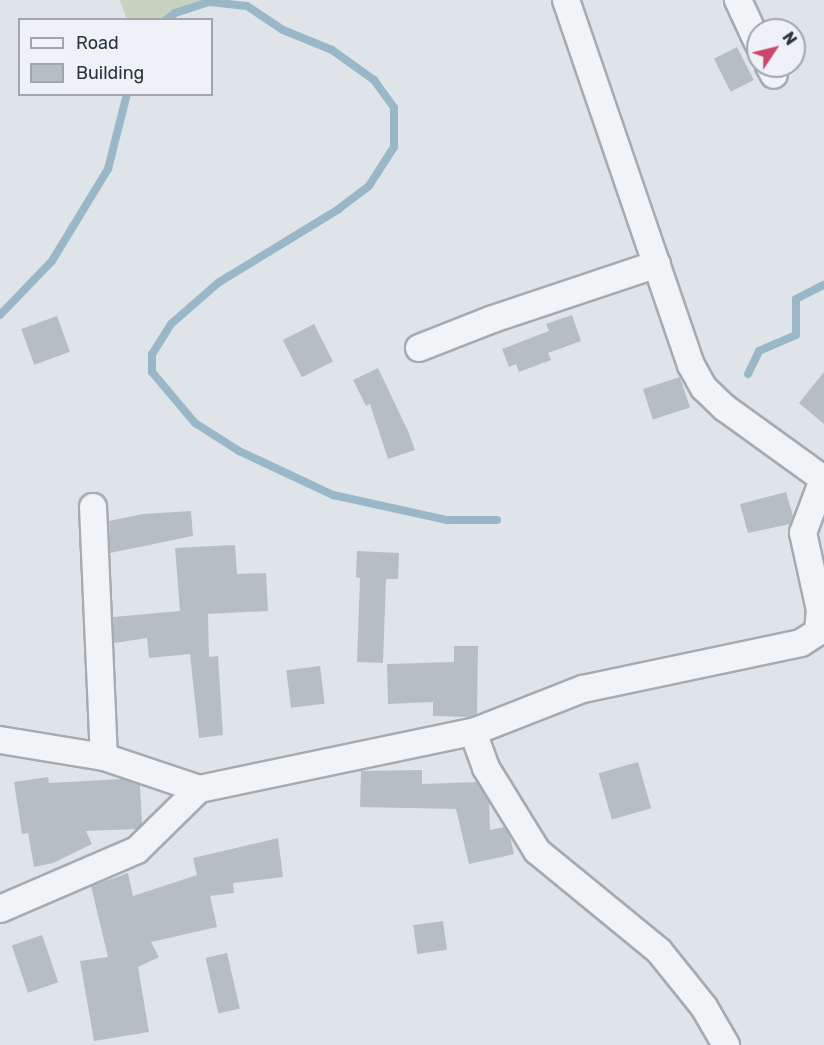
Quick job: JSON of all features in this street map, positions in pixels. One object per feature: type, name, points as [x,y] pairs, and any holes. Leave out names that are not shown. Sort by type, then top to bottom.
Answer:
[{"type":"street","points":[[0,740],[105,757],[199,789],[473,732],[584,689],[801,643],[818,632],[820,610],[803,533],[823,478],[725,408],[704,388],[691,365],[566,0]]},
{"type":"street","points":[[738,0],[746,18]]},
{"type":"street","points":[[419,348],[493,319],[657,264]]},
{"type":"street","points":[[93,507],[105,757]]},
{"type":"street","points":[[473,732],[486,768],[537,851],[659,951],[704,1006],[726,1045]]},
{"type":"street","points":[[0,909],[137,850],[199,789]]},
{"type":"green space","points":[[120,0],[206,0],[161,18],[126,18]]},
{"type":"building","points":[[737,47],[746,65],[746,78],[754,80],[731,92],[714,59]]},
{"type":"building","points":[[572,315],[581,341],[548,353],[551,360],[519,372],[516,364],[509,367],[502,349],[549,331],[546,324]]},
{"type":"building","points":[[57,316],[70,352],[34,365],[21,329]]},
{"type":"building","points":[[314,324],[333,361],[302,377],[283,340]]},
{"type":"building","points":[[378,368],[415,450],[388,459],[370,404],[366,406],[353,380]]},
{"type":"building","points":[[824,372],[824,424],[799,403]]},
{"type":"building","points":[[680,377],[690,407],[653,419],[643,389]]},
{"type":"building","points":[[786,492],[793,516],[790,524],[748,533],[740,504]]},
{"type":"building","points":[[191,511],[193,536],[110,553],[109,521],[143,514]]},
{"type":"building","points":[[235,545],[237,574],[266,573],[268,611],[208,614],[209,657],[218,656],[223,735],[199,738],[190,654],[149,658],[147,638],[114,643],[113,617],[180,611],[175,548]]},
{"type":"building","points":[[357,551],[399,553],[398,579],[386,579],[383,663],[357,662],[360,578],[356,577]]},
{"type":"building","points":[[454,646],[478,646],[477,714],[470,717],[433,716],[433,702],[388,704],[387,664],[454,662]]},
{"type":"building","points":[[320,666],[325,704],[291,708],[286,670]]},
{"type":"building","points":[[638,762],[651,808],[612,819],[599,773]]},
{"type":"building","points":[[422,770],[422,784],[477,782],[489,801],[490,830],[504,827],[510,836],[514,854],[469,864],[456,809],[360,807],[361,771]]},
{"type":"building","points":[[48,777],[49,783],[123,779],[140,785],[142,824],[137,829],[86,831],[92,844],[53,863],[34,867],[28,833],[22,834],[14,782]]},
{"type":"building","points":[[278,838],[283,877],[233,883],[234,893],[210,896],[217,927],[151,942],[159,957],[138,967],[149,1032],[94,1041],[80,961],[108,957],[91,886],[128,873],[133,896],[197,875],[193,858]]},
{"type":"building","points":[[443,921],[447,950],[417,954],[413,925]]},
{"type":"building","points":[[42,935],[58,982],[28,993],[12,945]]},
{"type":"building","points":[[227,953],[240,1009],[218,1013],[206,958]]},
{"type":"waterway","points":[[169,18],[175,13],[209,2],[247,6],[283,30],[332,50],[374,80],[394,108],[394,147],[369,186],[339,209],[218,283],[171,324],[152,354],[152,372],[195,423],[239,451],[333,495],[447,520],[497,520]]},
{"type":"waterway","points":[[0,315],[52,261],[108,169],[126,96]]},
{"type":"waterway","points":[[748,374],[759,351],[796,335],[796,299],[824,285]]}]
